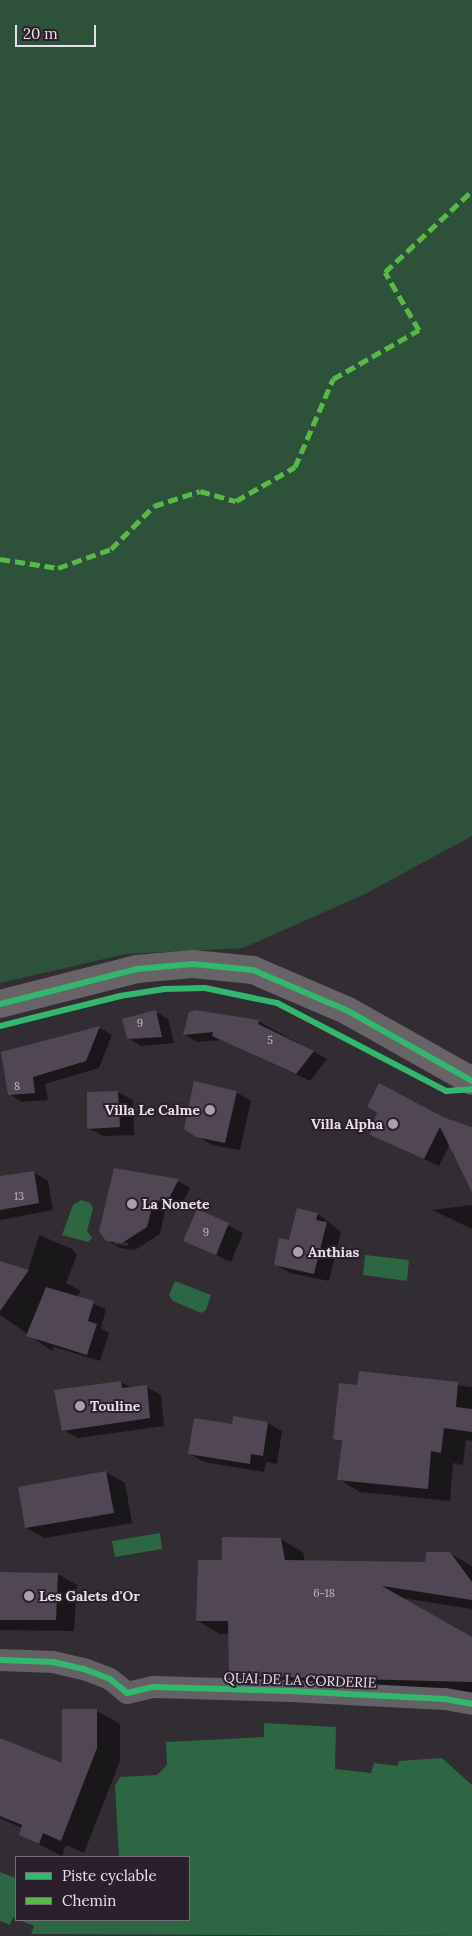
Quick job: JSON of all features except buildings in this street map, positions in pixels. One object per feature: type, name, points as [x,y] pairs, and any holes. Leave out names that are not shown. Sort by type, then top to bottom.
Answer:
[{"type":"main road","points":[[0,1004],[137,969],[193,964],[253,970],[348,1011],[472,1081]]},
{"type":"street","name":"QUAI DE LA CORDERIE","points":[[0,1660],[53,1662],[84,1669],[110,1679],[127,1693],[154,1687],[290,1691],[445,1699],[472,1704]]},
{"type":"shaded area","points":[[0,0],[472,0],[472,836],[365,894],[243,948],[126,954],[0,983]]},
{"type":"shaded area","points":[[81,1200],[90,1203],[93,1208],[87,1231],[92,1238],[88,1242],[62,1235],[73,1205]]},
{"type":"shaded area","points":[[365,1255],[409,1260],[407,1281],[363,1275]]},
{"type":"shaded area","points":[[175,1281],[211,1295],[206,1310],[201,1313],[173,1301],[169,1295]]},
{"type":"shaded area","points":[[160,1533],[162,1549],[115,1557],[112,1541]]},
{"type":"shaded area","points":[[264,1723],[336,1727],[335,1769],[371,1773],[374,1763],[398,1766],[399,1761],[442,1758],[472,1785],[472,1936],[31,1934],[34,1926],[22,1921],[190,1921],[190,1856],[119,1856],[115,1786],[120,1777],[157,1775],[167,1765],[166,1742],[264,1737]]},
{"type":"shaded area","points":[[0,1872],[15,1878],[15,1918],[13,1917],[10,1925],[0,1921]]},
{"type":"marked path","points":[[0,559],[58,568],[111,549],[154,506],[200,491],[236,501],[295,467],[333,379],[419,330],[385,272],[472,191]]},
{"type":"cycle path","points":[[0,1004],[137,969],[193,964],[253,970],[348,1011],[472,1081]]},
{"type":"cycle path","points":[[0,1026],[120,996],[164,989],[205,988],[277,1003],[446,1091],[472,1089]]},
{"type":"cycle path","points":[[0,1660],[53,1662],[84,1669],[110,1679],[127,1693],[154,1687],[290,1691],[445,1699],[472,1704]]},
{"type":"place","name":"Villa Le Calme","points":[[210,1110]]},
{"type":"place","name":"Villa Alpha","points":[[393,1124]]},
{"type":"place","name":"La Nonete","points":[[132,1204]]},
{"type":"place","name":"Anthias","points":[[298,1252]]},
{"type":"place","name":"Touline","points":[[80,1406]]},
{"type":"place","name":"Les Galets d'Or","points":[[29,1596]]}]
